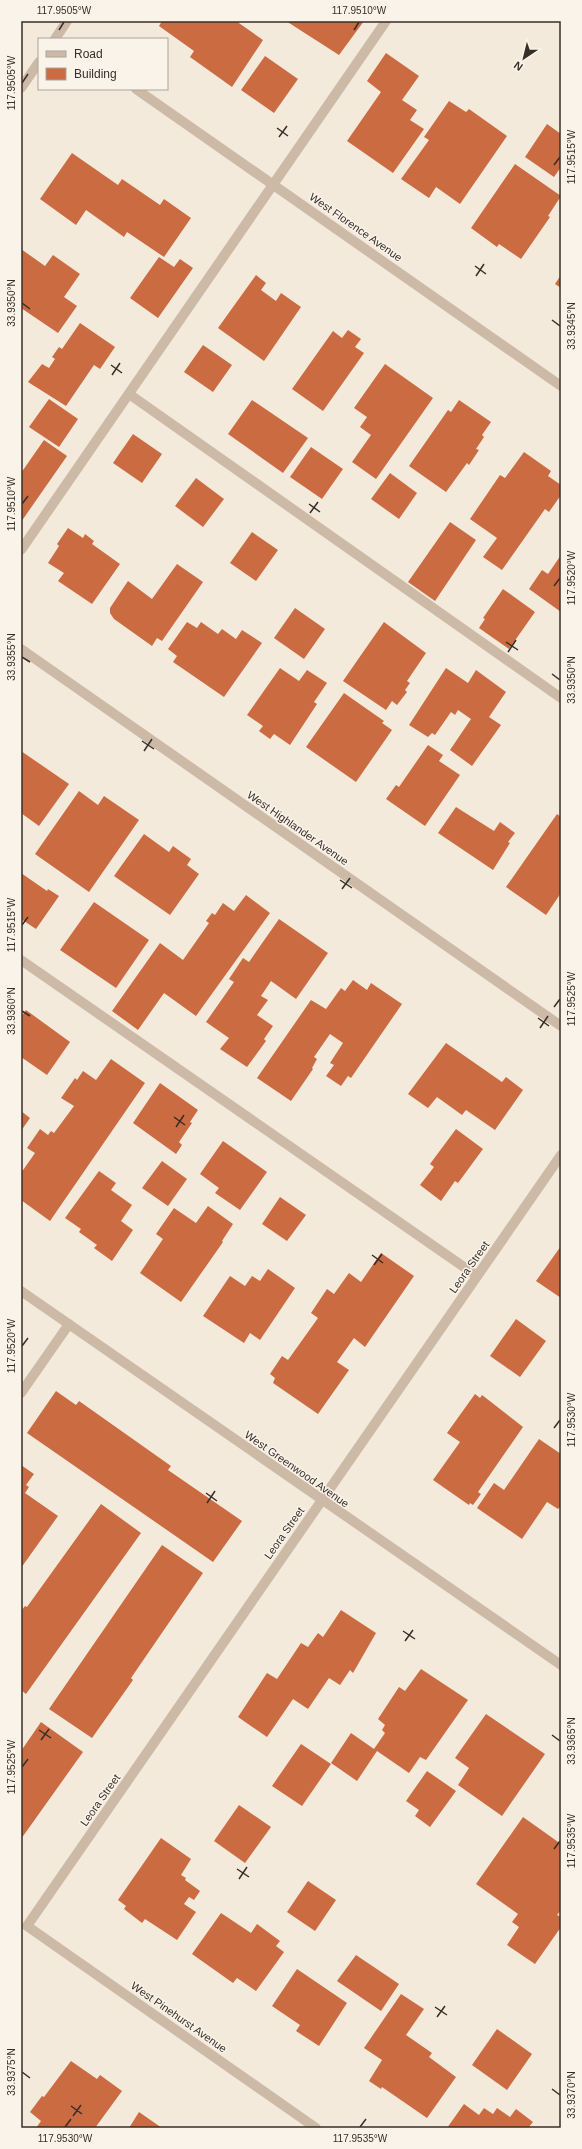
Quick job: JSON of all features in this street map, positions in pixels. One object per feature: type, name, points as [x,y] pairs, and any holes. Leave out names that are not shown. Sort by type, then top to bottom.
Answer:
[{"type":"street","points":[[59,38],[67,21]]},
{"type":"street","points":[[21,550],[386,21]]},
{"type":"street","points":[[21,88],[38,63]]},
{"type":"street","name":"West Florence Avenue","points":[[137,90],[561,386]]},
{"type":"street","points":[[128,394],[561,698]]},
{"type":"street","name":"West Highlander Avenue","points":[[21,649],[561,1026]]},
{"type":"street","points":[[21,960],[477,1276]]},
{"type":"street","name":"Leora Street","points":[[27,1926],[561,1155]]},
{"type":"street","name":"West Greenwood Avenue","points":[[21,1291],[561,1665]]},
{"type":"street","points":[[21,1393],[69,1324]]},
{"type":"street","name":"West Pinehurst Avenue","points":[[27,1926],[316,2128]]},
{"type":"building","points":[[162,21],[236,21],[263,40],[232,87],[190,57],[194,51],[159,26]]},
{"type":"building","points":[[286,21],[364,21],[339,55]]},
{"type":"building","points":[[386,53],[419,76],[402,100],[417,110],[410,120],[424,129],[393,173],[347,141],[381,92],[367,81]]},
{"type":"building","points":[[265,56],[298,79],[274,113],[241,90]]},
{"type":"building","points":[[449,101],[466,112],[469,109],[507,136],[460,204],[436,187],[429,198],[401,179],[429,140],[424,137]]},
{"type":"building","points":[[547,124],[561,134],[561,167],[554,177],[525,157]]},
{"type":"building","points":[[72,153],[118,185],[122,179],[160,205],[164,199],[191,218],[164,257],[127,232],[124,237],[86,210],[76,225],[40,199]]},
{"type":"building","points":[[515,164],[561,196],[548,216],[550,217],[521,259],[499,244],[497,247],[471,228]]},
{"type":"building","points":[[21,249],[45,266],[53,255],[80,274],[64,297],[77,306],[58,333],[21,308]]},
{"type":"building","points":[[159,257],[174,267],[180,259],[193,268],[158,318],[130,298]]},
{"type":"building","points":[[256,275],[266,283],[261,290],[276,301],[281,293],[301,307],[264,361],[218,328]]},
{"type":"building","points":[[561,275],[561,288],[555,284]]},
{"type":"building","points":[[80,323],[115,347],[100,369],[94,365],[66,406],[28,382],[42,364],[49,368],[55,359],[52,357],[59,347],[62,349]]},
{"type":"building","points":[[348,330],[361,339],[355,347],[364,353],[323,411],[292,389],[333,331],[342,338]]},
{"type":"building","points":[[203,345],[232,365],[213,392],[184,372]]},
{"type":"building","points":[[385,364],[433,398],[376,479],[352,462],[371,435],[360,427],[367,417],[354,408]]},
{"type":"building","points":[[49,399],[78,419],[59,447],[29,427]]},
{"type":"building","points":[[252,400],[308,438],[283,473],[228,434]]},
{"type":"building","points":[[459,400],[491,422],[482,435],[484,437],[476,449],[479,450],[469,465],[467,463],[446,492],[409,466],[448,410],[451,412]]},
{"type":"building","points":[[133,434],[162,454],[142,483],[113,463]]},
{"type":"building","points":[[44,440],[67,456],[21,522],[21,473]]},
{"type":"building","points":[[311,447],[343,469],[322,499],[290,477]]},
{"type":"building","points":[[524,452],[551,471],[548,476],[561,485],[561,495],[549,512],[545,509],[502,570],[483,557],[497,538],[470,519],[500,475],[505,478]]},
{"type":"building","points":[[390,473],[417,493],[399,519],[371,499]]},
{"type":"building","points":[[196,478],[224,499],[203,527],[175,506]]},
{"type":"building","points":[[450,522],[476,540],[435,601],[408,582]]},
{"type":"building","points":[[68,528],[83,538],[85,534],[94,541],[92,544],[120,564],[92,604],[58,581],[64,573],[48,563],[59,546],[57,544]]},
{"type":"building","points":[[252,532],[278,550],[256,581],[230,563]]},
{"type":"building","points":[[561,555],[561,612],[529,589],[542,570],[548,574]]},
{"type":"building","points":[[177,564],[203,582],[162,641],[157,638],[152,646],[114,619],[110,613],[110,608],[128,581],[152,599]]},
{"type":"building","points":[[503,589],[535,612],[509,649],[479,628],[485,619],[483,618]]},
{"type":"building","points":[[295,608],[325,629],[304,659],[274,638]]},
{"type":"building","points":[[187,622],[197,628],[201,622],[218,634],[222,629],[236,639],[242,630],[262,643],[224,697],[173,662],[177,656],[168,649]]},
{"type":"building","points":[[384,622],[426,653],[407,681],[410,683],[405,690],[407,692],[397,705],[392,701],[386,710],[343,681]]},
{"type":"building","points":[[280,668],[299,681],[307,670],[327,683],[314,702],[317,704],[290,745],[274,734],[270,739],[259,731],[263,726],[247,715]]},
{"type":"building","points":[[446,668],[468,683],[476,670],[506,692],[489,717],[501,725],[472,766],[450,750],[471,719],[458,710],[455,715],[451,712],[435,735],[432,733],[428,737],[409,725]]},
{"type":"building","points":[[344,693],[384,721],[382,723],[392,730],[356,782],[306,747]]},
{"type":"building","points":[[428,745],[443,755],[439,761],[460,775],[425,826],[386,799],[396,785],[399,787]]},
{"type":"building","points":[[21,751],[69,784],[39,826],[21,813]]},
{"type":"building","points":[[79,791],[98,805],[104,796],[139,820],[89,892],[35,854]]},
{"type":"building","points":[[456,807],[494,831],[500,822],[515,833],[508,842],[510,843],[493,870],[438,833]]},
{"type":"building","points":[[557,814],[561,817],[561,893],[546,915],[506,887]]},
{"type":"building","points":[[144,834],[169,852],[173,846],[191,859],[187,865],[199,874],[170,915],[114,876]]},
{"type":"building","points":[[21,873],[47,891],[48,889],[59,896],[36,929],[21,919]]},
{"type":"building","points":[[246,895],[270,913],[196,1016],[164,993],[138,1030],[112,1011],[160,943],[183,960],[209,923],[206,921],[212,913],[215,915],[223,903],[234,911]]},
{"type":"building","points":[[94,902],[149,940],[116,988],[60,950]]},
{"type":"building","points":[[279,919],[328,953],[296,999],[271,981],[261,996],[268,1000],[257,1015],[273,1026],[264,1039],[266,1041],[247,1067],[220,1049],[229,1038],[206,1022],[234,982],[229,979],[243,958],[249,962]]},
{"type":"building","points":[[353,980],[367,990],[371,983],[402,1004],[351,1078],[348,1076],[341,1086],[326,1076],[334,1065],[330,1063],[343,1043],[330,1034],[314,1057],[317,1059],[312,1068],[313,1069],[291,1101],[257,1078],[311,1000],[326,1009],[341,988],[345,991]]},
{"type":"building","points":[[26,1010],[70,1042],[47,1075],[21,1057],[21,1017]]},
{"type":"building","points":[[446,1043],[502,1082],[506,1077],[523,1090],[495,1130],[466,1110],[462,1115],[437,1097],[428,1108],[408,1094]]},
{"type":"building","points":[[111,1059],[145,1083],[50,1221],[21,1200],[21,1173],[35,1153],[27,1148],[40,1129],[48,1135],[51,1131],[54,1133],[74,1106],[61,1098],[75,1078],[77,1080],[83,1071],[96,1080]]},
{"type":"building","points":[[160,1083],[198,1110],[190,1122],[192,1123],[179,1142],[182,1145],[176,1154],[133,1123]]},
{"type":"building","points":[[21,1111],[30,1118],[21,1131]]},
{"type":"building","points":[[456,1129],[483,1149],[458,1183],[455,1181],[441,1201],[420,1185],[434,1167],[430,1164]]},
{"type":"building","points":[[223,1141],[267,1172],[240,1210],[215,1193],[219,1188],[200,1174]]},
{"type":"building","points":[[162,1161],[187,1179],[168,1206],[142,1188]]},
{"type":"building","points":[[99,1171],[116,1183],[111,1190],[132,1205],[121,1221],[133,1230],[112,1261],[94,1248],[97,1245],[79,1232],[81,1229],[65,1218]]},
{"type":"building","points":[[280,1197],[306,1215],[287,1241],[262,1224]]},
{"type":"building","points":[[208,1206],[233,1224],[222,1241],[223,1242],[181,1302],[140,1273],[163,1239],[156,1234],[174,1208],[196,1223]]},
{"type":"building","points":[[561,1246],[561,1298],[536,1281]]},
{"type":"building","points":[[381,1253],[414,1276],[365,1347],[354,1338],[337,1362],[349,1370],[318,1414],[273,1383],[275,1378],[270,1374],[282,1356],[288,1360],[318,1318],[311,1313],[327,1289],[334,1294],[349,1273],[361,1282]]},
{"type":"building","points":[[268,1269],[295,1288],[260,1340],[250,1333],[244,1343],[203,1316],[230,1276],[245,1286],[252,1276],[260,1281]]},
{"type":"building","points":[[516,1319],[546,1341],[520,1377],[490,1356]]},
{"type":"building","points":[[56,1391],[76,1405],[79,1401],[171,1466],[168,1470],[242,1521],[213,1562],[27,1433]]},
{"type":"building","points":[[475,1394],[480,1398],[482,1395],[523,1427],[478,1492],[481,1494],[473,1505],[470,1503],[469,1505],[433,1480],[460,1442],[447,1433]]},
{"type":"building","points":[[539,1439],[561,1454],[561,1508],[560,1507],[558,1509],[547,1502],[522,1539],[477,1508],[494,1483],[504,1490]]},
{"type":"building","points":[[21,1465],[34,1474],[26,1485],[29,1487],[25,1493],[58,1516],[21,1568]]},
{"type":"building","points":[[101,1504],[141,1533],[26,1694],[21,1690],[21,1611],[25,1606],[27,1607]]},
{"type":"building","points":[[162,1545],[203,1573],[131,1678],[133,1680],[92,1738],[49,1709]]},
{"type":"building","points":[[341,1610],[376,1633],[353,1673],[350,1670],[340,1685],[329,1678],[308,1709],[293,1699],[267,1737],[238,1717],[267,1673],[277,1679],[301,1643],[308,1647],[318,1633],[323,1637]]},
{"type":"building","points":[[421,1669],[468,1700],[426,1760],[420,1757],[409,1773],[377,1751],[357,1781],[331,1763],[351,1733],[374,1749],[385,1733],[382,1730],[385,1725],[378,1719],[399,1687],[405,1691]]},
{"type":"building","points":[[486,1714],[545,1754],[502,1816],[458,1785],[469,1768],[455,1758]]},
{"type":"building","points":[[41,1722],[83,1752],[21,1839],[21,1751]]},
{"type":"building","points":[[301,1744],[331,1764],[302,1806],[272,1786]]},
{"type":"building","points":[[427,1771],[456,1791],[430,1827],[415,1816],[419,1810],[406,1801]]},
{"type":"building","points":[[239,1805],[271,1827],[245,1863],[214,1841]]},
{"type":"building","points":[[523,1817],[561,1844],[561,1910],[557,1915],[561,1917],[561,1927],[535,1964],[507,1945],[519,1927],[512,1922],[518,1914],[476,1884]]},
{"type":"building","points":[[161,1838],[191,1859],[181,1875],[186,1878],[185,1880],[200,1891],[194,1900],[189,1897],[184,1904],[196,1912],[177,1940],[145,1919],[142,1923],[124,1909],[126,1906],[118,1900]]},
{"type":"building","points":[[308,1881],[336,1900],[315,1931],[287,1912]]},
{"type":"building","points":[[221,1913],[251,1933],[257,1924],[280,1941],[276,1946],[284,1952],[256,1991],[237,1978],[233,1983],[192,1954]]},
{"type":"building","points":[[356,1955],[399,1984],[381,2011],[337,1981]]},
{"type":"building","points":[[297,1969],[347,2003],[319,2046],[296,2031],[300,2025],[272,2006]]},
{"type":"building","points":[[401,1994],[424,2009],[406,2035],[432,2053],[429,2057],[456,2077],[427,2118],[382,2087],[381,2089],[369,2081],[382,2060],[364,2048]]},
{"type":"building","points":[[497,2029],[532,2054],[507,2090],[472,2065]]},
{"type":"building","points":[[71,2061],[97,2079],[100,2075],[122,2091],[95,2128],[36,2128],[41,2121],[30,2112],[42,2096],[44,2097]]},
{"type":"building","points":[[464,2104],[479,2115],[484,2108],[493,2114],[497,2108],[510,2117],[516,2109],[533,2122],[528,2128],[447,2128]]},
{"type":"building","points":[[139,2112],[162,2128],[129,2128]]}]
